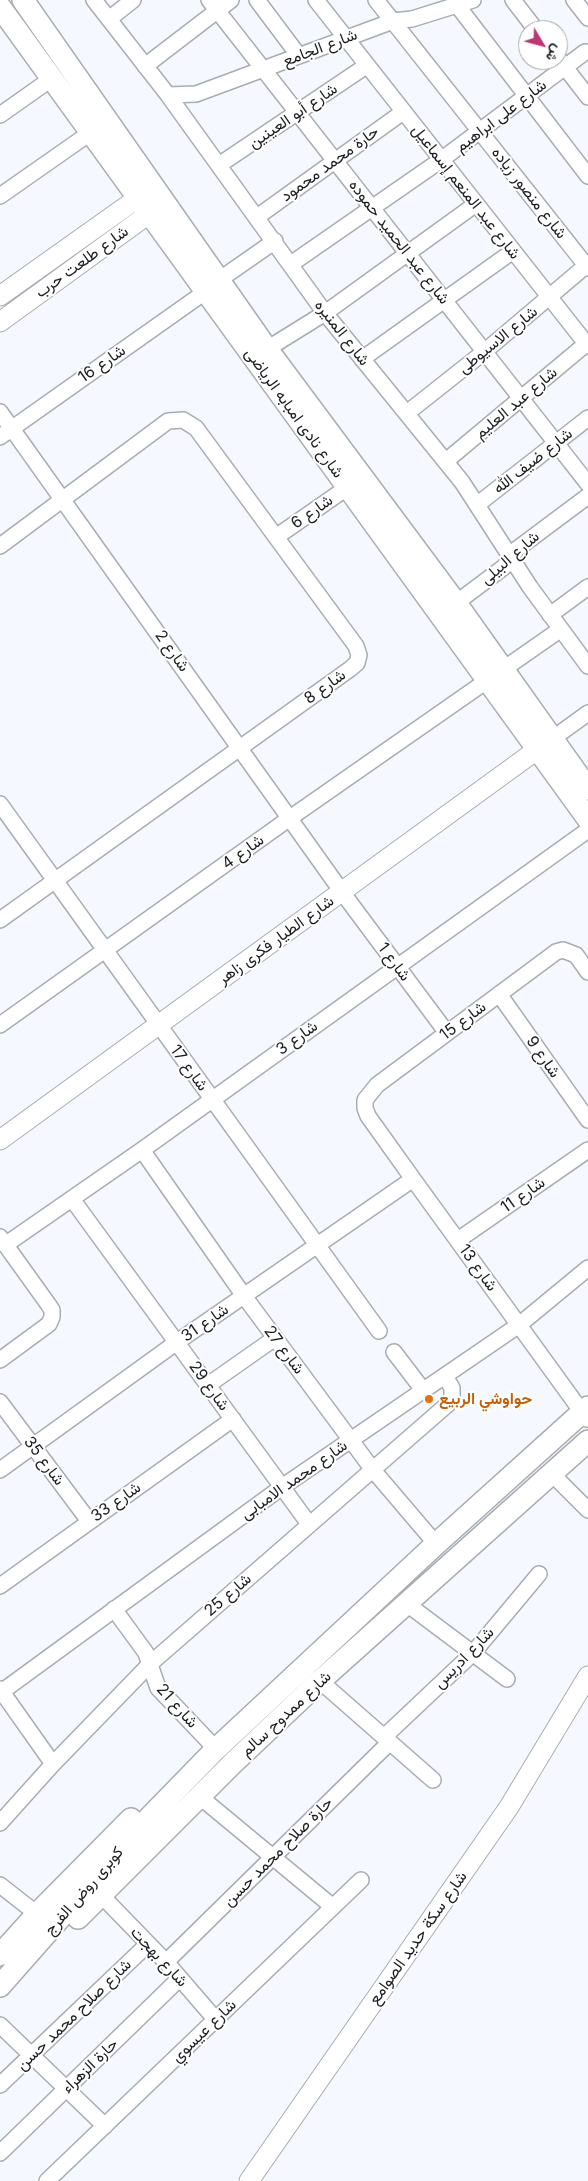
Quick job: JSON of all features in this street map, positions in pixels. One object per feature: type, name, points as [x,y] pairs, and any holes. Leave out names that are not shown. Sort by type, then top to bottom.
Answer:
[{"type":"main road","name":"شارع نادى امبابه الرياضى","points":[[22,0],[151,200],[212,286],[348,487],[495,674],[545,744],[588,819]]},
{"type":"main road","name":"شارع نادى امبابه الرياضى","points":[[4,20],[51,79],[90,133],[151,200]]},
{"type":"main road","name":"شارع نادى امبابه الرياضى","points":[[212,286],[267,349],[456,603],[495,674]]},
{"type":"main road","name":"شارع نادى امبابه الرياضى","points":[[545,744],[588,789]]},
{"type":"main road","name":"شارع ممدوح سالم","points":[[0,1955],[37,1914],[138,1811],[147,1803],[169,1796],[216,1748],[436,1544],[586,1413]]},
{"type":"main road","name":"شارع ممدوح سالم","points":[[0,2003],[101,1895],[199,1796],[320,1681],[588,1441]]},
{"type":"main road","name":"كوبرى روض الفرج","points":[[0,1986],[169,1796]]},
{"type":"street","name":"شارع المنيره","points":[[94,0],[168,95],[275,241],[325,313],[446,461],[478,504],[511,558],[560,629],[582,646],[588,666]]},
{"type":"street","points":[[109,19],[132,0]]},
{"type":"street","points":[[145,66],[214,5],[231,0]]},
{"type":"street","points":[[257,0],[299,56]]},
{"type":"street","name":"شارع عبد المنعم إسماعيل","points":[[316,0],[587,345]]},
{"type":"street","name":"شارع منصور زياده","points":[[376,0],[587,266]]},
{"type":"street","name":"شارع الجامع","points":[[168,95],[196,94],[393,21],[412,18],[453,4],[472,0]]},
{"type":"street","points":[[513,0],[528,20]]},
{"type":"street","points":[[574,0],[588,18]]},
{"type":"street","points":[[453,4],[588,176]]},
{"type":"street","name":"شارع عبد الحميد حموده","points":[[214,5],[588,484]]},
{"type":"street","name":"شارع على ابراهيم","points":[[568,60],[585,52]]},
{"type":"street","name":"شارع أبو العينين","points":[[219,165],[366,66]]},
{"type":"street","name":"شارع على ابراهيم","points":[[291,264],[480,132],[527,97],[555,70]]},
{"type":"street","points":[[567,70],[588,97]]},
{"type":"street","points":[[0,115],[51,79]]},
{"type":"street","name":"حارة محمد محمود","points":[[257,217],[403,112]]},
{"type":"street","points":[[0,196],[90,133]]},
{"type":"street","name":"شارع طلعت حرب","points":[[0,296],[151,200]]},
{"type":"street","name":"شارع طلعت حرب","points":[[0,322],[151,200]]},
{"type":"street","points":[[267,349],[325,313],[476,204]]},
{"type":"street","name":"شارع 16","points":[[6,433],[275,241]]},
{"type":"street","points":[[362,359],[513,251]]},
{"type":"street","name":"شارع الاسيوطى","points":[[407,413],[587,266]]},
{"type":"street","name":"شارع عبد العليم","points":[[446,461],[587,345]]},
{"type":"street","name":"شارع 2","points":[[0,412],[6,433],[63,500],[342,892]]},
{"type":"street","name":"شارع ضيف الله","points":[[478,504],[588,418]]},
{"type":"street","name":"شارع 8","points":[[0,546],[168,421],[183,420],[196,428],[356,646],[359,655],[357,663],[350,670],[0,920]]},
{"type":"street","name":"شارع 6","points":[[276,537],[348,487]]},
{"type":"street","name":"شارع البيلى","points":[[456,603],[504,567],[517,549],[588,496]]},
{"type":"street","points":[[550,615],[588,587]]},
{"type":"street","name":"شارع 4","points":[[0,1025],[290,818],[560,629]]},
{"type":"street","points":[[545,744],[588,713]]},
{"type":"street","name":"شارع الطيار فكرى زاهر","points":[[0,1140],[160,1026],[545,744]]},
{"type":"street","name":"شارع 17","points":[[0,804],[379,1331]]},
{"type":"street","name":"شارع 3","points":[[3,1241],[72,1199],[142,1150],[588,830]]},
{"type":"street","name":"شارع 1","points":[[342,892],[447,1033]]},
{"type":"street","name":"شارع 15","points":[[368,1116],[365,1100],[370,1092],[556,952],[570,951],[584,966]]},
{"type":"street","name":"شارع 9","points":[[499,994],[588,1120]]},
{"type":"street","name":"شارع 13","points":[[368,1116],[519,1325],[586,1413]]},
{"type":"street","name":"شارع 27","points":[[142,1150],[244,1296],[373,1470],[436,1544]]},
{"type":"street","name":"شارع 11","points":[[458,1240],[588,1150]]},
{"type":"street","name":"شارع 31","points":[[0,1470],[177,1342],[413,1179]]},
{"type":"street","name":"شارع 29","points":[[72,1199],[309,1524]]},
{"type":"street","points":[[0,1360],[50,1324],[52,1317],[52,1310],[3,1241]]},
{"type":"street","name":"شارع محمد الامبابى","points":[[1,1691],[282,1487],[519,1325],[588,1268]]},
{"type":"street","points":[[208,1385],[275,1338]]},
{"type":"street","points":[[394,1352],[423,1390]]},
{"type":"street","name":"شارع 25","points":[[0,1823],[53,1764],[151,1664],[448,1404],[452,1396],[452,1388],[445,1376]]},
{"type":"street","name":"شارع 35","points":[[0,1402],[89,1521]]},
{"type":"street","name":"شارع 33","points":[[0,1586],[233,1419]]},
{"type":"street","points":[[552,1474],[588,1510]]},
{"type":"street","name":"شارع ادريس","points":[[387,1739],[473,1653],[539,1574]]},
{"type":"street","points":[[408,1604],[508,1679]]},
{"type":"street","name":"شارع 21","points":[[114,1609],[146,1653],[151,1664],[154,1682],[158,1688],[216,1748]]},
{"type":"street","points":[[320,1681],[434,1780]]},
{"type":"street","name":"شارع سكة حديد الصوامع","points":[[249,2181],[509,1807],[585,1683]]},
{"type":"street","points":[[1,1691],[53,1764]]},
{"type":"street","name":"حارة صلاح محمد حسن","points":[[166,1962],[273,1857],[387,1739]]},
{"type":"street","points":[[199,1796],[333,1908]]},
{"type":"street","name":"شارع عيسوي","points":[[47,2181],[361,1880]]},
{"type":"street","points":[[0,1885],[37,1914]]},
{"type":"street","name":"شارع بهجت","points":[[101,1895],[166,1962],[216,2020]]},
{"type":"street","name":"شارع صلاح محمد حسن","points":[[0,2085],[148,1944]]},
{"type":"street","name":"حارة الزهراء","points":[[0,2153],[180,1978]]},
{"type":"street","points":[[0,2024],[105,2126]]},
{"type":"place","name":"حواوشي الربيع","points":[[429,1399]]}]
